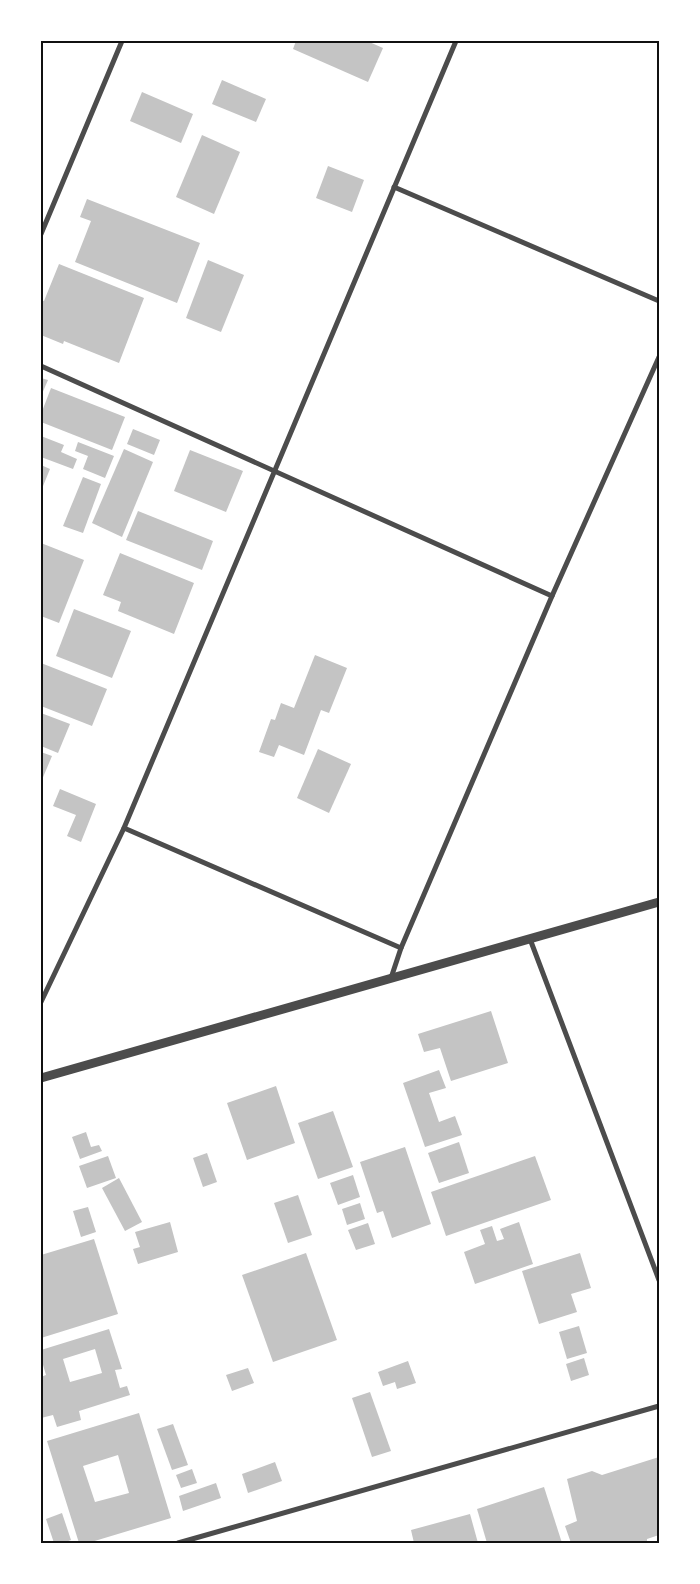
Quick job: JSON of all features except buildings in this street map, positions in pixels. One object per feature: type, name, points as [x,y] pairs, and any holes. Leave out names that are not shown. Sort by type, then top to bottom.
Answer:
[{"type":"street","points":[[41,234],[122,41]]},
{"type":"street","points":[[41,1002],[124,828],[456,41]]},
{"type":"street","points":[[394,187],[659,302]]},
{"type":"street","points":[[391,978],[401,948],[552,596],[659,357]]},
{"type":"street","points":[[41,366],[552,596]]},
{"type":"street","points":[[124,828],[401,948]]},
{"type":"street","points":[[41,1078],[659,902]]},
{"type":"street","points":[[530,939],[659,1280]]},
{"type":"street","points":[[178,1543],[659,1406]]}]
